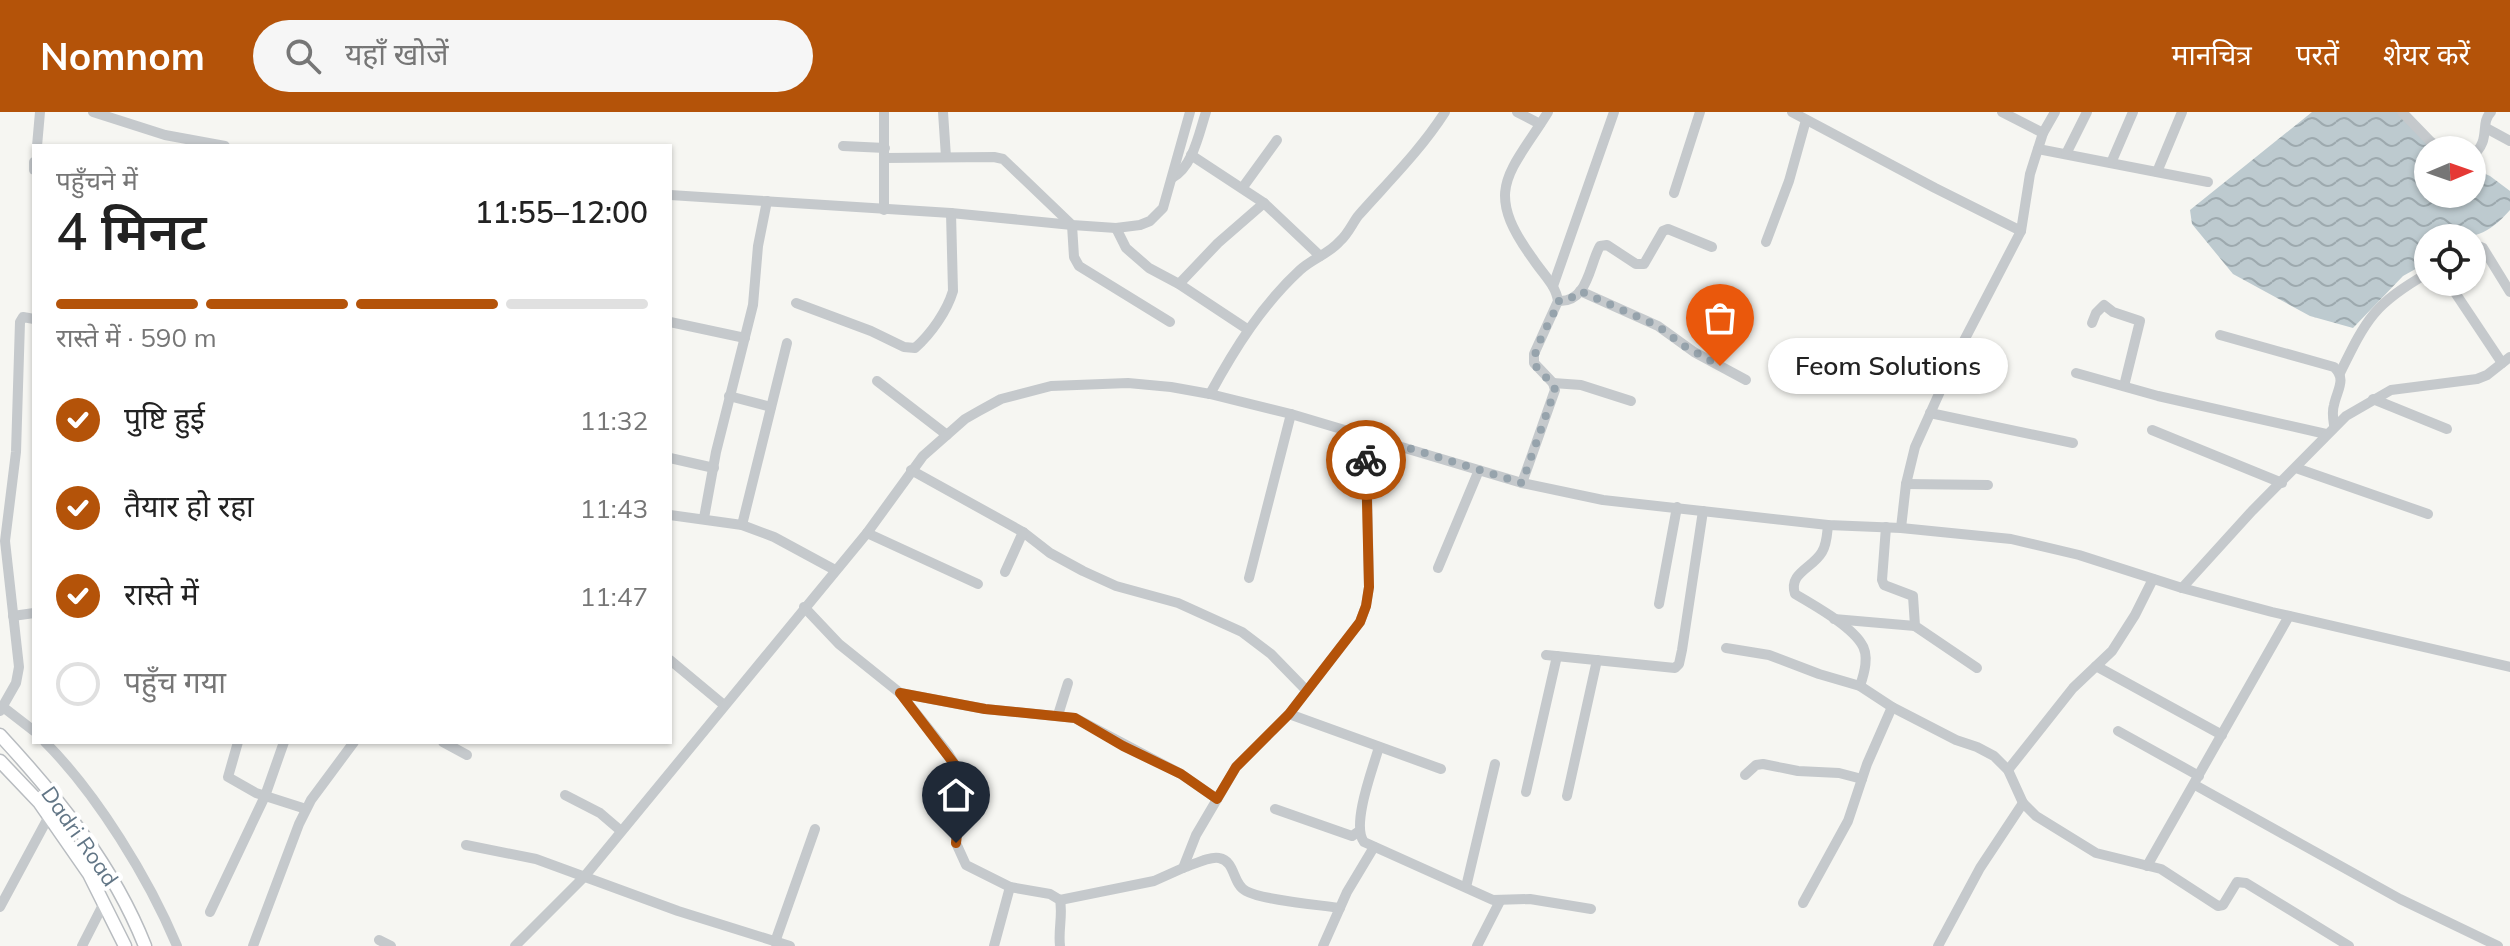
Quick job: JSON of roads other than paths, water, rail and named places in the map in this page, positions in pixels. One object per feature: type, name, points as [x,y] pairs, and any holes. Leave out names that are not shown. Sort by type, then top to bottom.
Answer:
[{"type":"main road","name":"Dadri Road","points":[[0,735],[81,831],[119,890],[145,946]]},
{"type":"main road","name":"Dadri Road","points":[[0,761],[39,802],[89,874],[125,946]]},
{"type":"street","points":[[37,144],[40,112]]},
{"type":"street","points":[[93,112],[165,135],[214,144]]},
{"type":"street","points":[[884,112],[884,210]]},
{"type":"street","points":[[943,112],[946,157]]},
{"type":"street","points":[[672,195],[951,213],[1116,228],[1140,225],[1157,216],[1168,197],[1190,112]]},
{"type":"street","points":[[1172,178],[1179,175],[1191,155],[1206,112]]},
{"type":"street","points":[[1210,394],[1247,329],[1297,273],[1330,252],[1343,239],[1358,217],[1403,169],[1445,112]]},
{"type":"street","points":[[1517,112],[1540,124]]},
{"type":"street","points":[[1522,483],[1555,390],[1553,383],[1536,367],[1534,354],[1558,301],[1553,286],[1513,229],[1505,203],[1507,176],[1512,165],[1548,112]]},
{"type":"street","points":[[1553,286],[1614,112]]},
{"type":"street","points":[[1674,193],[1700,112]]},
{"type":"street","points":[[1792,112],[2021,231]]},
{"type":"street","points":[[2002,112],[2043,133]]},
{"type":"street","points":[[1901,528],[1906,484],[1915,447],[2021,231],[2028,183],[2043,133],[2055,112]]},
{"type":"street","points":[[2066,154],[2087,112]]},
{"type":"street","points":[[2111,163],[2133,112]]},
{"type":"street","points":[[2157,172],[2182,112]]},
{"type":"street","points":[[2402,112],[2425,136]]},
{"type":"street","points":[[2484,136],[2487,115],[2491,112]]},
{"type":"street","points":[[1766,242],[1789,181],[1806,120]]},
{"type":"street","points":[[2486,128],[2510,141]]},
{"type":"street","points":[[1243,187],[1277,140]]},
{"type":"street","points":[[843,146],[885,153],[1003,159],[1072,225],[1074,257],[1079,266],[1170,322]]},
{"type":"street","points":[[2038,149],[2208,182]]},
{"type":"street","points":[[1191,155],[1264,203],[1320,256]]},
{"type":"street","points":[[704,518],[729,396],[753,305],[758,246],[767,201]]},
{"type":"street","points":[[1179,284],[1218,243],[1264,203]]},
{"type":"street","points":[[796,303],[904,347],[915,348],[950,302],[953,291],[951,213]]},
{"type":"street","points":[[1116,228],[1126,248],[1149,268],[1247,329]]},
{"type":"street","points":[[1558,301],[1567,301],[1580,291],[1600,246],[1607,245],[1636,264],[1644,264],[1659,236],[1668,229],[1712,247]]},
{"type":"street","points":[[2486,253],[2510,292]]},
{"type":"street","points":[[2340,373],[2361,331],[2380,304],[2414,282]]},
{"type":"street","points":[[1580,291],[1658,326],[1694,352],[1746,380]]},
{"type":"street","points":[[2182,588],[2330,430],[2373,399],[2412,385],[2477,379],[2506,360],[2458,296]]},
{"type":"street","points":[[2092,323],[2104,305],[2113,312],[2140,321],[2124,386]]},
{"type":"street","points":[[32,319],[21,318],[19,334],[16,452],[5,541],[18,676],[2,709],[32,730]]},
{"type":"street","points":[[672,322],[745,338]]},
{"type":"street","points":[[2220,335],[2334,367],[2342,380],[2333,406],[2330,430]]},
{"type":"street","points":[[742,525],[787,343]]},
{"type":"street","points":[[2076,373],[2330,430]]},
{"type":"street","points":[[877,381],[947,435]]},
{"type":"street","points":[[515,946],[584,877],[867,533],[911,470],[965,419],[1001,399],[1051,386],[1128,383],[1210,394],[1366,435],[1522,483],[1603,500],[1828,525],[1901,528],[2011,539],[2079,555],[2182,588],[2289,616],[2510,667]]},
{"type":"street","points":[[1553,383],[1581,385],[1631,401]]},
{"type":"street","points":[[729,396],[771,407]]},
{"type":"street","points":[[2373,399],[2447,429]]},
{"type":"street","points":[[1930,413],[2073,443]]},
{"type":"street","points":[[1249,578],[1291,414]]},
{"type":"street","points":[[2152,430],[2282,483]]},
{"type":"street","points":[[1183,868],[1196,835],[1236,767],[1289,714],[1351,636],[1366,606],[1369,587],[1366,435]]},
{"type":"street","points":[[672,458],[714,468]]},
{"type":"street","points":[[2296,468],[2428,514]]},
{"type":"street","points":[[911,470],[1023,532],[1050,553],[1116,586],[1178,603],[1242,632],[1271,654],[1307,691]]},
{"type":"street","points":[[1438,568],[1479,470]]},
{"type":"street","points":[[1906,484],[1988,485]]},
{"type":"street","points":[[1659,604],[1677,507]]},
{"type":"street","points":[[1526,792],[1551,656],[1668,668],[1679,664],[1703,511]]},
{"type":"street","points":[[672,515],[742,525],[774,537],[835,570]]},
{"type":"street","points":[[1828,525],[1823,551],[1798,575],[1793,589],[1795,594],[1833,619],[1861,643],[1865,651],[1860,686]]},
{"type":"street","points":[[1886,527],[1882,580],[1884,585],[1913,596],[1915,626]]},
{"type":"street","points":[[1005,572],[1023,532]]},
{"type":"street","points":[[867,533],[978,584]]},
{"type":"street","points":[[2008,770],[2073,688],[2112,651],[2153,579]]},
{"type":"street","points":[[804,607],[839,644],[900,693],[955,765],[961,794],[956,843],[966,865],[1010,887],[1050,894],[1060,900],[1154,881],[1217,857],[1233,868],[1235,878],[1247,892],[1340,908]]},
{"type":"street","points":[[13,616],[32,613]]},
{"type":"street","points":[[2147,866],[2289,616]]},
{"type":"street","points":[[1833,619],[1915,626],[1977,668]]},
{"type":"street","points":[[1726,648],[1769,655],[1860,686],[1892,707],[1994,756],[2008,770],[2023,803],[2036,816],[2087,849],[2111,859],[2172,875],[2218,906],[2223,905],[2237,882],[2246,883],[2349,946]]},
{"type":"street","points":[[1567,796],[1597,660]]},
{"type":"street","points":[[672,662],[724,705]]},
{"type":"street","points":[[2096,666],[2222,735]]},
{"type":"street","points":[[1058,715],[1068,683]]},
{"type":"street","points":[[900,693],[985,709],[1058,715],[1087,722],[1123,746],[1181,774],[1217,799]]},
{"type":"street","points":[[1803,903],[1848,821],[1892,707]]},
{"type":"street","points":[[1289,714],[1441,769]]},
{"type":"street","points":[[2118,731],[2400,899],[2498,946]]},
{"type":"street","points":[[47,744],[104,815],[163,914],[177,946]]},
{"type":"street","points":[[237,744],[228,777],[265,796],[306,809]]},
{"type":"street","points":[[210,912],[265,796],[283,744]]},
{"type":"street","points":[[253,946],[287,851],[306,809],[353,744]]},
{"type":"street","points":[[447,744],[467,755]]},
{"type":"street","points":[[1275,809],[1352,836],[1358,832],[1379,747]]},
{"type":"street","points":[[1466,887],[1495,764]]},
{"type":"street","points":[[1745,775],[1756,765],[1763,764],[1798,771],[1839,773],[1862,779]]},
{"type":"street","points":[[565,795],[600,813],[621,831]]},
{"type":"street","points":[[1938,946],[1980,868],[2023,803]]},
{"type":"street","points":[[0,907],[49,816]]},
{"type":"street","points":[[775,942],[815,829]]},
{"type":"street","points":[[1358,832],[1364,842],[1486,898],[1500,901],[1530,899],[1591,909]]},
{"type":"street","points":[[466,845],[536,859],[678,911],[790,946]]},
{"type":"street","points":[[1323,946],[1374,847]]},
{"type":"street","points":[[994,946],[1010,887]]},
{"type":"street","points":[[1060,900],[1060,946]]},
{"type":"street","points":[[1477,946],[1500,901]]},
{"type":"street","points":[[82,946],[104,903]]},
{"type":"street","points":[[379,940],[391,946]]},
{"type":"water","points":[[2312,112],[2402,112],[2430,136],[2414,136],[2414,208],[2486,208],[2486,174],[2510,191],[2510,210],[2486,230],[2486,224],[2414,224],[2414,270],[2403,276],[2353,328],[2310,316],[2233,274],[2192,224],[2190,210]]},
{"type":"place","name":"Feom Solutions","points":[[1720,366]]}]
